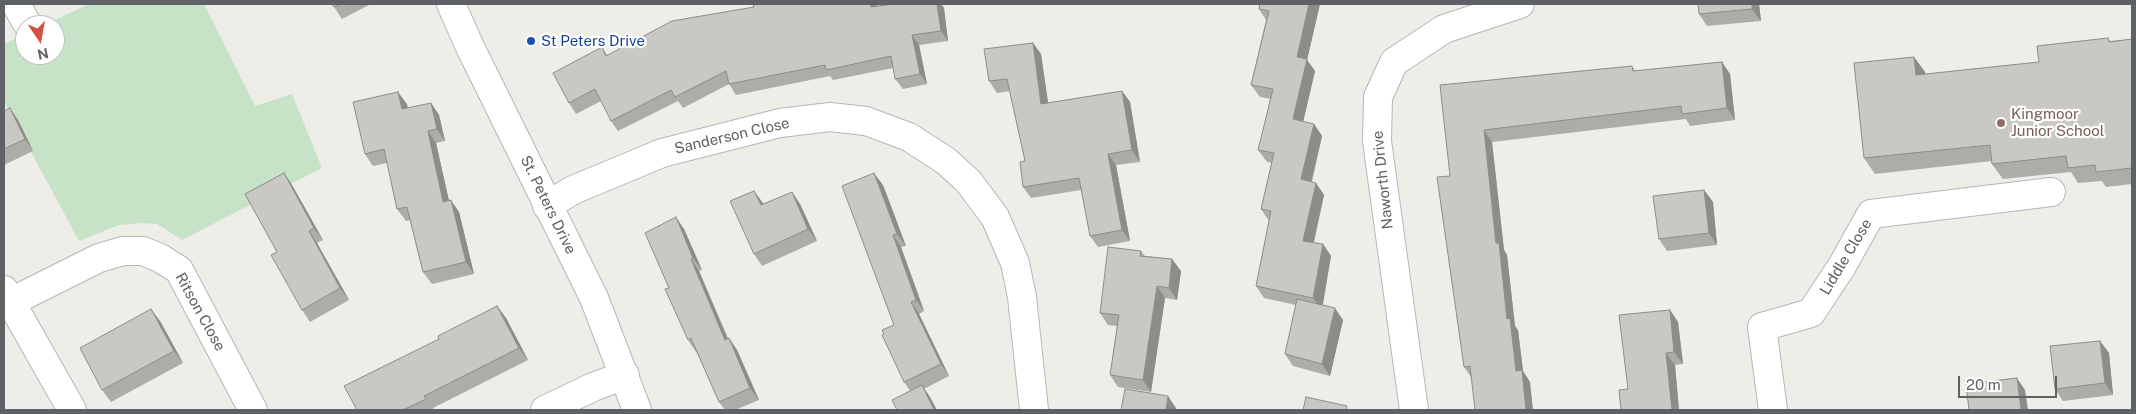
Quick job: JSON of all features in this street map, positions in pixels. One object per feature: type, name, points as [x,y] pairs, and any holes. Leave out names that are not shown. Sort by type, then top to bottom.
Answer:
[{"type":"street","name":"St. Peters Drive","points":[[451,4],[547,206],[594,298],[637,410]]},
{"type":"street","name":"Naworth Drive","points":[[1414,410],[1376,141],[1378,97],[1394,62],[1444,29],[1520,4]]},
{"type":"street","name":"Sanderson Close","points":[[547,206],[573,190],[662,153],[780,123],[830,117],[866,121],[909,138],[946,161],[968,180],[995,217],[1015,263],[1022,297],[1034,410]]},
{"type":"street","name":"Liddle Close","points":[[1773,410],[1762,328],[1810,313],[1842,266],[1871,214],[2051,192]]},
{"type":"street","name":"Ritson Close","points":[[72,410],[7,296],[99,258],[122,251],[143,251],[160,258],[179,270],[253,410]]},
{"type":"street","points":[[545,410],[593,387],[625,375]]},
{"type":"green space","points":[[89,4],[204,4],[255,106],[292,94],[322,168],[182,240],[157,224],[142,223],[119,225],[79,241],[4,102],[4,44],[15,39],[15,65],[65,65],[65,15]]},
{"type":"building","points":[[753,4],[871,4],[871,7],[894,4],[937,4],[941,31],[912,35],[920,74],[895,79],[891,56],[826,70],[825,65],[729,84],[726,71],[675,97],[671,90],[611,121],[595,89],[569,103],[553,73],[602,47],[606,56],[672,21],[754,7]]},
{"type":"building","points":[[1260,4],[1309,4],[1297,57],[1307,59],[1293,119],[1314,124],[1301,179],[1316,183],[1303,241],[1323,244],[1313,298],[1256,286],[1271,211],[1261,209],[1274,153],[1258,150],[1273,89],[1251,85],[1269,11],[1259,9]]},
{"type":"building","points":[[1698,4],[1752,4],[1752,9],[1699,14]]},
{"type":"building","name":"Kingmoor Junior School","points":[[2108,38],[2109,42],[2132,39],[2132,168],[2096,172],[2095,165],[2068,168],[2066,156],[1992,164],[1990,145],[1864,158],[1854,63],[1914,57],[1916,75],[2039,62],[2037,46]]},
{"type":"building","points":[[1033,43],[1041,104],[1122,91],[1132,150],[1108,154],[1122,230],[1090,236],[1079,178],[1023,187],[1020,162],[1025,161],[1007,79],[989,81],[984,49]]},
{"type":"building","points":[[1722,62],[1727,108],[1682,114],[1681,106],[1484,130],[1496,243],[1499,243],[1507,319],[1510,318],[1516,371],[1522,370],[1526,410],[1475,410],[1470,366],[1464,367],[1437,177],[1450,176],[1440,85],[1632,66],[1633,71]]},
{"type":"building","points":[[398,92],[402,109],[431,103],[437,129],[428,131],[443,202],[451,200],[466,262],[423,272],[407,207],[397,209],[384,149],[365,154],[353,102]]},
{"type":"building","points":[[10,108],[25,139],[4,149],[4,111]]},
{"type":"building","points":[[284,173],[314,228],[309,231],[340,288],[302,310],[271,255],[277,252],[245,194]]},
{"type":"building","points":[[874,173],[897,234],[893,235],[916,300],[911,302],[941,364],[904,382],[882,335],[884,334],[882,330],[894,325],[842,186]]},
{"type":"building","points":[[1704,190],[1709,233],[1659,239],[1653,196]]},
{"type":"building","points":[[754,191],[761,205],[792,192],[808,229],[754,254],[730,201]]},
{"type":"building","points":[[676,217],[693,258],[691,259],[725,340],[729,338],[750,388],[719,402],[691,338],[688,340],[665,289],[669,288],[645,233]]},
{"type":"building","points":[[1108,247],[1141,251],[1140,256],[1172,259],[1169,288],[1157,286],[1143,380],[1110,375],[1119,315],[1100,313]]},
{"type":"building","points":[[1297,299],[1335,308],[1322,364],[1285,354]]},
{"type":"building","points":[[497,306],[519,348],[424,396],[426,399],[403,410],[357,410],[344,386],[439,339],[438,336]]},
{"type":"building","points":[[151,309],[174,351],[102,390],[80,348]]},
{"type":"building","points":[[1670,310],[1674,352],[1666,353],[1672,410],[1621,410],[1619,390],[1628,389],[1619,315]]},
{"type":"building","points":[[2100,341],[2105,383],[2055,389],[2050,346]]},
{"type":"building","points":[[2017,378],[2021,410],[1969,410],[1966,384]]},
{"type":"building","points":[[922,385],[934,410],[897,410],[892,400]]},
{"type":"building","points":[[1125,389],[1168,396],[1166,410],[1121,410]]},
{"type":"building","points":[[1306,397],[1347,406],[1346,410],[1303,410]]},
{"type":"place","name":"St Peters Drive","points":[[531,41]]},
{"type":"place","name":"Kingmoor Junior School","points":[[2001,123]]}]
